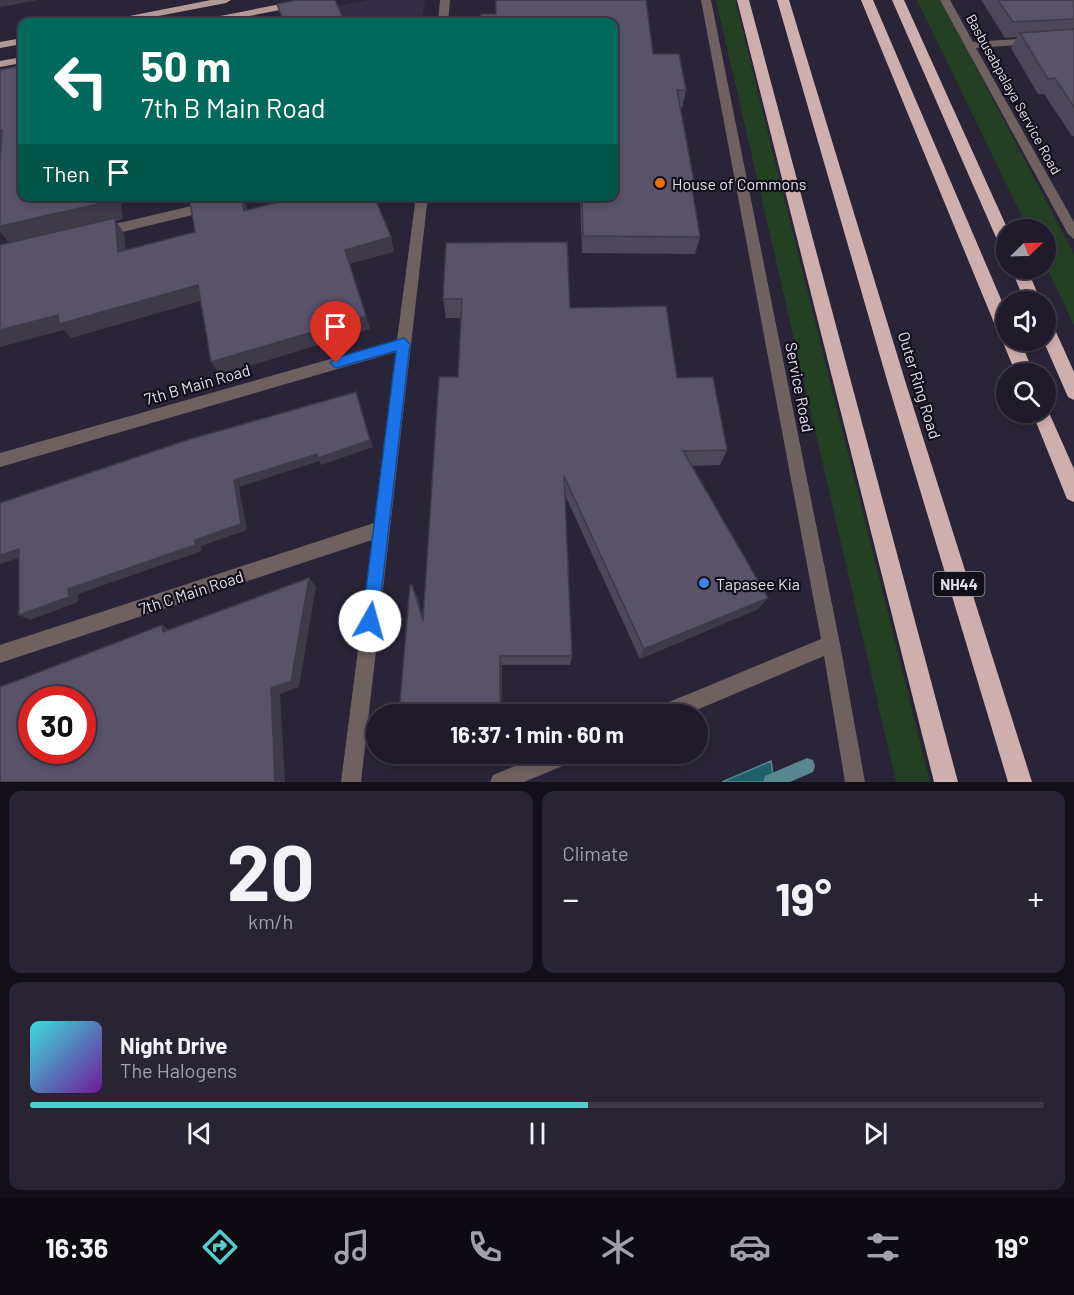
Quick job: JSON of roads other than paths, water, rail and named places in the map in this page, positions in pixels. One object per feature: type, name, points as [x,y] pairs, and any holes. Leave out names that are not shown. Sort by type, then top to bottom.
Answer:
[{"type":"highway","points":[[743,0],[946,782]]},
{"type":"highway","name":"Outer Ring Road","points":[[783,0],[898,387],[1020,782]]},
{"type":"highway","points":[[867,0],[996,306]]},
{"type":"highway","points":[[898,0],[996,220]]},
{"type":"highway","points":[[1056,351],[1074,392]]},
{"type":"highway","points":[[1045,423],[1074,493]]},
{"type":"main road","points":[[134,18],[226,0]]},
{"type":"main road","points":[[225,18],[316,0]]},
{"type":"main road","points":[[0,45],[18,42]]},
{"type":"main road","points":[[0,64],[18,61]]},
{"type":"street","points":[[444,18],[446,0]]},
{"type":"street","name":"Service Road","points":[[706,0],[831,644],[855,782]]},
{"type":"street","name":"Basbusabpalaya Service Road","points":[[945,0],[1074,234]]},
{"type":"street","points":[[970,45],[1074,38]]},
{"type":"street","points":[[93,234],[234,201]]},
{"type":"street","points":[[351,782],[421,201]]},
{"type":"street","name":"7th B Main Road","points":[[0,460],[404,344]]},
{"type":"street","name":"7th C Main Road","points":[[0,654],[381,529]]},
{"type":"street","points":[[688,704],[831,644]]},
{"type":"street","points":[[500,782],[543,764]]},
{"type":"waterway","points":[[771,782],[807,766]]},
{"type":"place","name":"House of Commons","points":[[660,183]]},
{"type":"place","name":"Tapasee Kia","points":[[704,583]]}]
